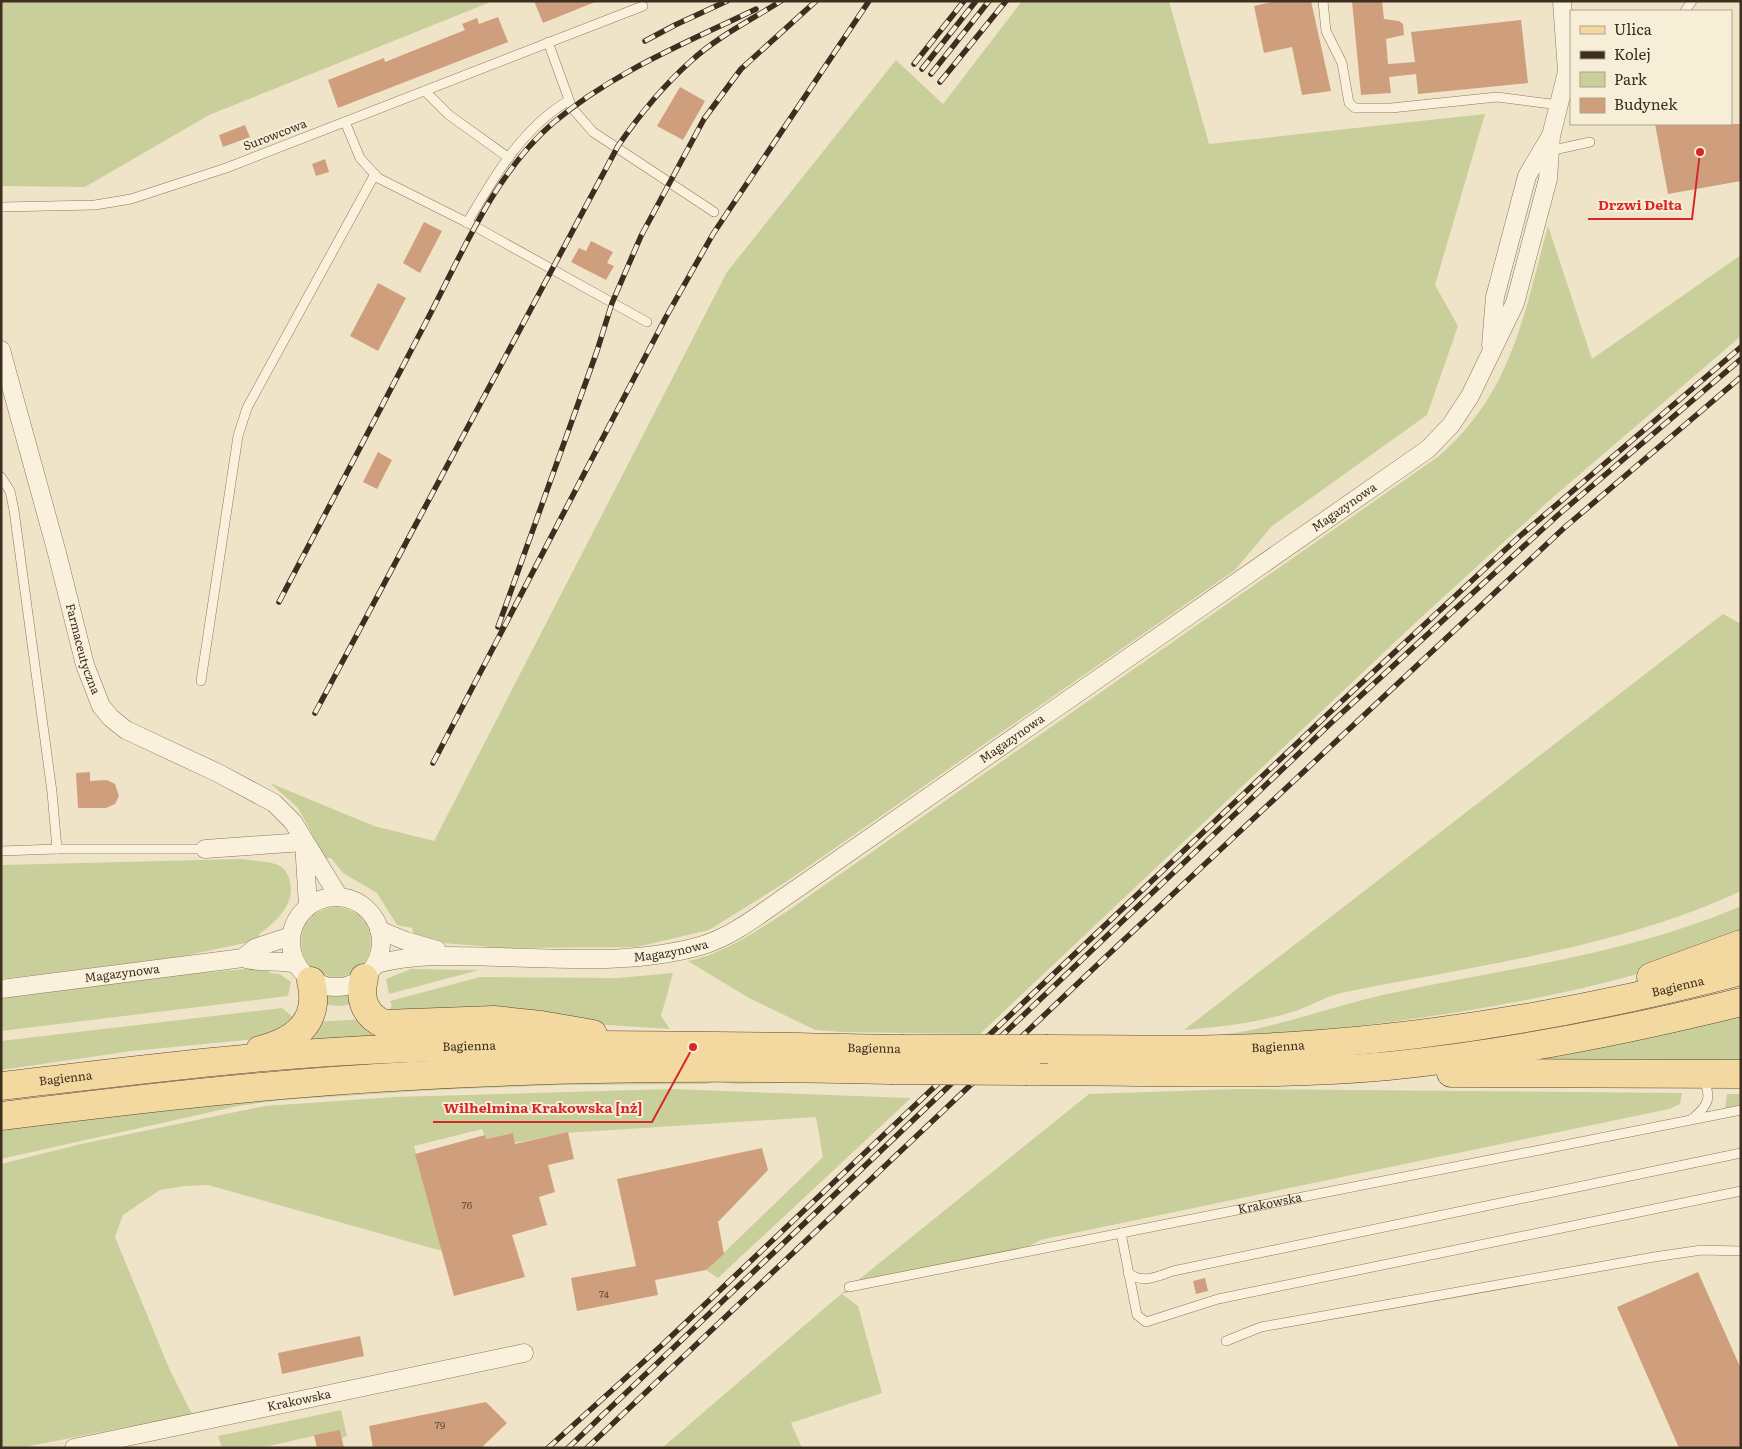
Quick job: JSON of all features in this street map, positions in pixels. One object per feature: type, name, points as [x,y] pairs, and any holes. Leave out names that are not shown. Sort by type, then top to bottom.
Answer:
[{"type":"main road","points":[[1542,1015],[1741,944]]},
{"type":"main road","name":"Bagienna","points":[[1,1086],[212,1061],[423,1047],[625,1046],[896,1060],[1028,1071],[1085,1049],[1135,1050],[1320,1044],[1423,1033],[1542,1015],[1657,992],[1741,970]]},
{"type":"main road","points":[[370,971],[362,994],[365,1008],[384,1024],[494,1020],[583,1032],[625,1046]]},
{"type":"main road","points":[[212,1061],[279,1045],[292,1037],[308,1022],[313,1010],[314,994],[303,972]]},
{"type":"main road","name":"Bagienna","points":[[1,1116],[262,1086],[411,1076],[550,1071],[781,1068],[896,1060],[1055,1060],[1109,1071],[1268,1071],[1387,1066],[1528,1048],[1648,1024],[1741,1002]]},
{"type":"main road","points":[[1387,1066],[1432,1073],[1741,1074]]},
{"type":"street","name":"Magazynowa","points":[[370,971],[418,956],[452,954],[500,957],[639,957],[702,946],[737,929],[1428,449],[1450,425],[1466,402],[1491,350],[1495,297],[1528,176],[1550,143],[1564,101],[1567,60],[1562,1]]},
{"type":"street","name":"Farmaceutyczna","points":[[1,350],[50,526],[85,665],[101,706],[111,718],[126,730],[218,773],[274,803],[293,822],[339,897]]},
{"type":"street","name":"Farmaceutyczna","points":[[304,842],[308,906]]},
{"type":"street","points":[[205,849],[304,842]]},
{"type":"street","points":[[339,897],[355,901],[368,910],[379,930],[381,947],[370,971],[354,984],[332,988],[303,972],[292,955],[291,936],[296,920],[308,906],[323,898],[339,897]]},
{"type":"street","name":"Magazynowa","points":[[379,930],[406,941],[452,954]]},
{"type":"street","name":"Magazynowa","points":[[243,958],[255,948],[291,936]]},
{"type":"street","name":"Magazynowa","points":[[1,989],[243,958],[255,962],[279,961],[303,972]]},
{"type":"street","name":"Krakowska","points":[[74,1448],[524,1353]]},
{"type":"lane","points":[[1322,1],[1326,31],[1342,63],[1349,103],[1355,108],[1391,108],[1497,97],[1564,101]]},
{"type":"lane","name":"Surowcowa","points":[[1,207],[95,205],[131,199],[226,168],[643,6]]},
{"type":"lane","points":[[548,42],[568,100],[572,108],[593,132],[714,212]]},
{"type":"lane","points":[[425,91],[449,115],[509,158]]},
{"type":"lane","points":[[467,223],[493,179],[525,137],[550,112],[568,100]]},
{"type":"lane","points":[[345,122],[360,158],[375,174],[647,322]]},
{"type":"lane","points":[[1550,143],[1590,142]]},
{"type":"lane","points":[[201,681],[238,436],[247,408],[375,174]]},
{"type":"lane","points":[[1,477],[10,491],[14,510],[52,792],[57,849]]},
{"type":"lane","points":[[1,851],[205,849]]},
{"type":"lane","points":[[1689,1120],[1701,1112],[1709,1100],[1709,1092],[1702,1075]]},
{"type":"lane","name":"Krakowska","points":[[849,1287],[1741,1110]]},
{"type":"lane","points":[[1128,1273],[1134,1277],[1146,1280],[1173,1271],[1741,1153]]},
{"type":"lane","points":[[1121,1233],[1137,1316],[1141,1321],[1146,1322],[1218,1299],[1741,1191]]},
{"type":"lane","points":[[1226,1342],[1260,1327],[1654,1257],[1702,1250],[1741,1251]]},
{"type":"green space","points":[[1,1],[493,1],[209,115],[85,187],[1,186]]},
{"type":"green space","points":[[1022,1],[1169,1],[1209,144],[1485,114],[1435,285],[1458,326],[1427,415],[1272,526],[1235,570],[786,882],[709,930],[637,947],[504,948],[443,943],[414,935],[412,928],[397,925],[377,893],[343,873],[331,858],[325,858],[298,808],[270,783],[374,826],[434,841],[727,272],[896,60],[943,104]]},
{"type":"green space","points":[[1548,226],[1592,359],[1741,255],[1741,336],[1551,499],[1414,624],[980,1034],[815,1030],[749,998],[688,961],[715,953],[727,947],[786,912],[1439,456],[1464,432],[1483,406],[1499,379],[1522,321]]},
{"type":"green space","points":[[1723,614],[1741,624],[1741,891],[1694,911],[1596,941],[1493,964],[1341,993],[1298,1010],[1252,1022],[1184,1030]]},
{"type":"green space","points":[[242,859],[280,866],[287,873],[291,887],[288,903],[284,910],[273,923],[259,934],[260,940],[179,957],[1,979],[1,865]]},
{"type":"green space","points":[[1741,906],[1741,938],[1641,973],[1538,998],[1434,1016],[1223,1040],[1222,1035],[1265,1027],[1392,993],[1613,948],[1699,922]]},
{"type":"green space","points":[[336,907],[349,910],[361,917],[368,929],[371,942],[368,955],[361,967],[349,974],[336,977],[323,974],[311,967],[304,955],[301,942],[304,929],[311,917],[323,910]]},
{"type":"green space","points":[[268,967],[270,973],[280,974],[291,982],[288,996],[1,1031],[1,997],[189,974]]},
{"type":"green space","points":[[411,969],[479,970],[389,994],[386,979]]},
{"type":"green space","points":[[673,973],[661,1016],[670,1029],[388,1011],[392,1006],[390,1001],[480,977],[617,978]]},
{"type":"green space","points":[[322,993],[338,995],[352,993],[355,1004],[339,1006],[321,1004]]},
{"type":"green space","points":[[282,1008],[293,1017],[301,1019],[267,1038],[132,1051],[1,1070],[1,1041]]},
{"type":"green space","points":[[1741,1012],[1741,1066],[1502,1061]]},
{"type":"green space","points":[[363,1019],[527,1028],[302,1041],[316,1022]]},
{"type":"green space","points":[[854,1078],[854,1080],[740,1084],[719,1082],[706,1084],[561,1085],[435,1090],[282,1100],[238,1106],[1,1159],[1,1126],[181,1104],[350,1090],[472,1083],[595,1079]]},
{"type":"green space","points":[[671,1089],[911,1098],[718,1278],[706,1270],[823,1157],[816,1117],[565,1133],[515,1143],[513,1133],[486,1139],[482,1129],[414,1146],[442,1251],[208,1185],[160,1190],[123,1215],[115,1237],[169,1368],[192,1414],[20,1448],[1,1448],[1,1164],[81,1144],[265,1106],[394,1097]]},
{"type":"green space","points":[[1237,1089],[1682,1093],[1680,1104],[1669,1109],[1040,1240],[1028,1247],[934,1267],[842,1294],[858,1306],[882,1393],[791,1423],[802,1448],[662,1448],[841,1294],[1089,1094]]},
{"type":"green space","points":[[1727,1094],[1741,1094],[1741,1105],[1725,1108]]},
{"type":"green space","points":[[341,1410],[347,1436],[342,1438],[340,1430],[269,1446],[222,1448],[218,1436]]},
{"type":"building","points":[[534,1],[595,1],[595,2],[543,23]]},
{"type":"building","points":[[1276,1],[1311,1],[1331,91],[1302,95],[1292,47],[1264,53],[1254,6]]},
{"type":"building","points":[[1352,1],[1382,1],[1384,19],[1399,21],[1403,24],[1404,35],[1386,39],[1388,64],[1415,62],[1411,32],[1521,20],[1528,83],[1418,94],[1416,74],[1389,77],[1391,93],[1361,95]]},
{"type":"building","points":[[498,17],[508,42],[338,108],[328,80],[384,58],[385,62],[465,30],[462,24],[477,18],[479,24]]},
{"type":"building","points":[[680,87],[705,101],[683,140],[657,126]]},
{"type":"building","points":[[1741,124],[1741,181],[1668,194],[1655,125]]},
{"type":"building","points":[[245,125],[250,137],[223,147],[219,135]]},
{"type":"building","points":[[325,159],[329,172],[316,176],[312,164]]},
{"type":"building","points":[[424,222],[442,231],[420,273],[403,263]]},
{"type":"building","points":[[591,241],[613,252],[607,263],[614,266],[606,280],[571,262],[579,248],[586,251]]},
{"type":"building","points":[[378,283],[406,298],[378,351],[350,336]]},
{"type":"building","points":[[378,452],[392,460],[377,489],[363,482]]},
{"type":"building","points":[[90,772],[90,781],[107,780],[115,784],[119,796],[115,804],[106,808],[78,808],[76,773]]},
{"type":"building","points":[[568,1132],[574,1159],[548,1165],[555,1192],[539,1197],[547,1225],[512,1235],[525,1277],[454,1296],[415,1154],[485,1135],[486,1139],[513,1133],[515,1144]]},
{"type":"building","points":[[762,1148],[768,1170],[718,1222],[724,1254],[706,1270],[655,1280],[658,1295],[577,1311],[571,1278],[636,1266],[617,1179]]},
{"type":"building","points":[[1698,1272],[1741,1369],[1741,1448],[1679,1448],[1617,1307]]},
{"type":"building","points":[[1205,1278],[1208,1291],[1196,1294],[1193,1281]]},
{"type":"building","points":[[360,1336],[364,1356],[282,1374],[278,1353]]},
{"type":"building","points":[[486,1402],[507,1423],[481,1448],[373,1448],[369,1426]]},
{"type":"building","points":[[340,1430],[344,1448],[317,1448],[314,1435]]},
{"type":"railway","points":[[645,41],[727,1]]},
{"type":"railway","points":[[315,713],[618,146],[652,101],[701,52],[723,36],[781,1]]},
{"type":"railway","points":[[498,627],[597,351],[612,303],[641,236],[704,119],[741,69],[816,1]]},
{"type":"railway","points":[[433,763],[666,317],[713,234],[869,1]]},
{"type":"railway","points":[[914,64],[964,1]]},
{"type":"railway","points":[[922,69],[976,1]]},
{"type":"railway","points":[[931,74],[989,1]]},
{"type":"railway","points":[[940,82],[1006,1]]},
{"type":"railway","points":[[279,602],[466,243],[496,190],[513,166],[532,143],[553,123],[600,88],[625,73],[756,9]]},
{"type":"railway","points":[[548,1448],[661,1346],[1328,714],[1520,536],[1741,347]]},
{"type":"railway","points":[[568,1448],[1332,722],[1558,515],[1741,359]]},
{"type":"railway","points":[[587,1448],[1111,952],[1564,528],[1741,377]]},
{"type":"place","name":"Drzwi Delta","points":[[1700,152]]},
{"type":"place","name":"Wilhelmina Krakowska [nż]","points":[[693,1047]]}]
